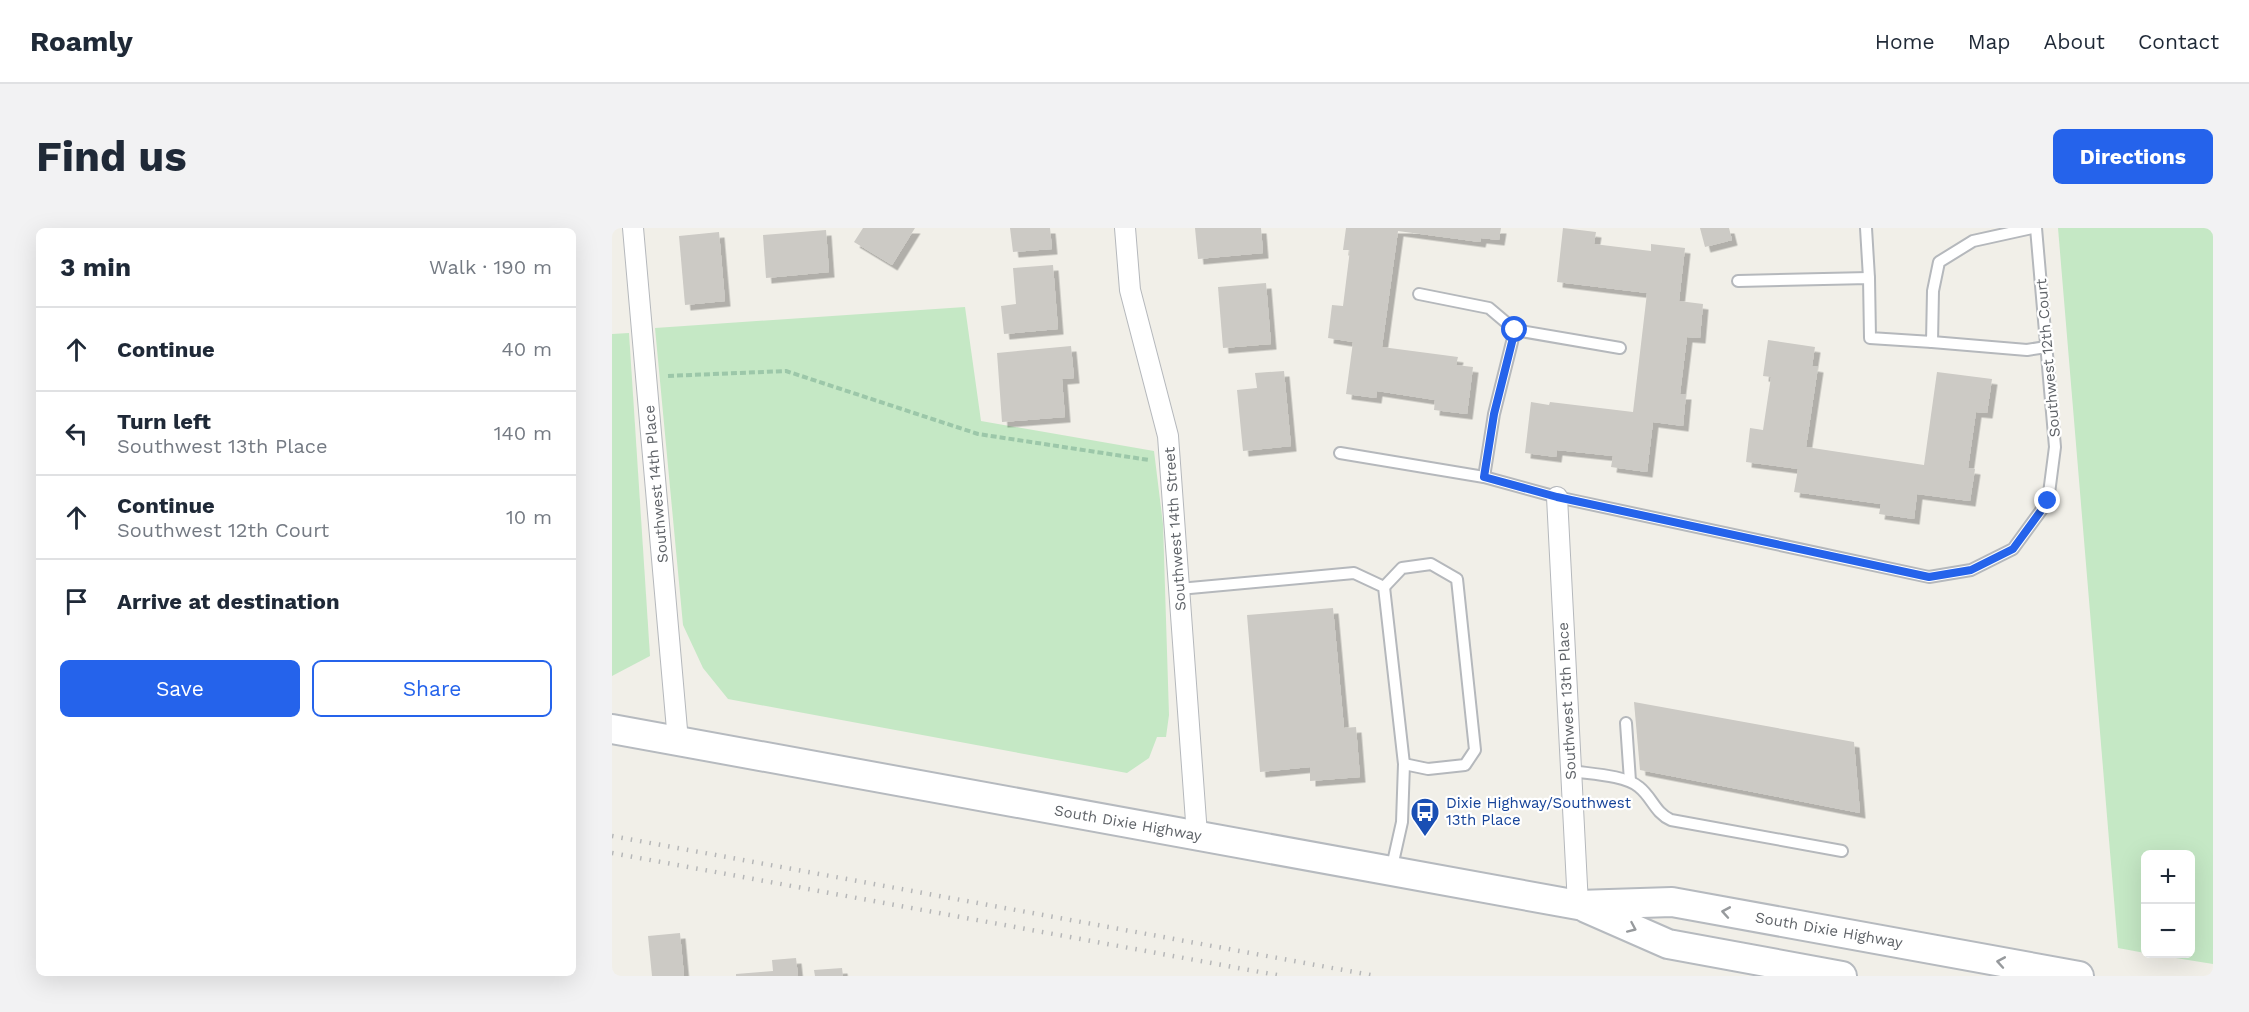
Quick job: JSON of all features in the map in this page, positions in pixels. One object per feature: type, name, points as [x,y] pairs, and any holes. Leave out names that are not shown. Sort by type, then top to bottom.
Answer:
[{"type":"main road","name":"South Dixie Highway","points":[[612,729],[1578,905],[1672,902],[2079,976]]},
{"type":"main road","name":"South Dixie Highway","points":[[1578,905],[1668,944],[1842,976]]},
{"type":"street","name":"Southwest 14th Place","points":[[633,228],[678,741]]},
{"type":"street","name":"Southwest 14th Street","points":[[1125,228],[1130,290],[1168,436],[1197,835]]},
{"type":"street","name":"Southwest 13th Place","points":[[1557,497],[1578,905]]},
{"type":"lane","points":[[1866,228],[1870,338],[2027,350],[2046,347]]},
{"type":"lane","points":[[1932,342],[1933,291],[1939,262],[1973,241],[2034,228]]},
{"type":"lane","name":"Southwest 12th Court","points":[[1557,497],[1929,577],[1971,570],[2013,549],[2048,501],[2055,447],[2034,228]]},
{"type":"lane","points":[[1738,281],[1869,278]]},
{"type":"lane","points":[[1419,294],[1489,308],[1515,330],[1620,348]]},
{"type":"lane","points":[[1484,477],[1494,414],[1515,330]]},
{"type":"lane","points":[[1340,453],[1484,477],[1557,497]]},
{"type":"lane","points":[[1391,871],[1402,822],[1404,764],[1384,587],[1402,568],[1431,564],[1457,579],[1476,750],[1465,765],[1428,769],[1404,764]]},
{"type":"lane","points":[[1179,589],[1354,573],[1384,587]]},
{"type":"lane","points":[[1626,723],[1630,781]]},
{"type":"lane","points":[[1571,771],[1630,781],[1649,796],[1663,816],[1671,820],[1842,851]]},
{"type":"path","points":[[646,376],[786,371],[978,434],[1130,459],[1170,462]]},
{"type":"green space","points":[[2058,228],[2213,228],[2213,964],[2176,958],[2195,958],[2195,850],[2141,850],[2141,952],[2118,948]]},
{"type":"green space","points":[[965,307],[981,421],[1154,451],[1163,524],[1169,715],[1166,737],[1157,737],[1149,758],[1127,773],[728,699],[703,668],[683,625],[655,328]]},
{"type":"green space","points":[[629,333],[650,656],[612,676],[612,334]]},
{"type":"building","points":[[863,228],[915,228],[892,265],[854,242]]},
{"type":"building","points":[[1010,228],[1050,228],[1052,249],[1013,252]]},
{"type":"building","points":[[1195,228],[1261,228],[1263,253],[1198,259]]},
{"type":"building","points":[[1346,228],[1501,228],[1499,240],[1481,238],[1480,242],[1398,231],[1382,347],[1458,357],[1456,365],[1473,367],[1467,414],[1434,410],[1435,400],[1377,391],[1376,398],[1346,394],[1353,342],[1328,338],[1332,305],[1343,306],[1350,250],[1343,250]]},
{"type":"building","points":[[1563,228],[1596,232],[1594,244],[1651,251],[1651,244],[1685,248],[1679,301],[1703,304],[1700,338],[1687,337],[1680,394],[1686,394],[1683,426],[1653,422],[1647,472],[1611,467],[1613,456],[1557,450],[1556,457],[1525,453],[1531,402],[1549,405],[1550,402],[1633,412],[1647,293],[1557,282]]},
{"type":"building","points":[[1700,228],[1729,228],[1732,240],[1705,247]]},
{"type":"building","points":[[826,230],[829,272],[766,278],[763,235]]},
{"type":"building","points":[[719,232],[725,301],[685,305],[679,236]]},
{"type":"building","points":[[1053,265],[1058,329],[1004,334],[1001,306],[1016,304],[1013,268]]},
{"type":"building","points":[[1266,283],[1271,344],[1223,348],[1218,287]]},
{"type":"building","points":[[1768,340],[1815,347],[1812,366],[1818,367],[1806,447],[1924,465],[1937,372],[1992,379],[1987,413],[1976,412],[1968,468],[1975,469],[1970,501],[1917,494],[1914,519],[1879,514],[1881,504],[1794,492],[1798,469],[1746,462],[1750,428],[1763,430],[1771,377],[1763,376]]},
{"type":"building","points":[[1071,346],[1074,378],[1062,379],[1065,417],[1002,422],[997,353]]},
{"type":"building","points":[[1284,371],[1291,446],[1243,451],[1237,390],[1257,388],[1255,373]]},
{"type":"building","points":[[1333,608],[1344,728],[1356,727],[1360,777],[1310,781],[1310,767],[1260,772],[1247,615]]},
{"type":"building","points":[[1634,702],[1854,742],[1860,813],[1640,770]]},
{"type":"building","points":[[680,933],[684,976],[652,976],[648,936]]},
{"type":"building","points":[[796,958],[798,976],[736,976],[736,974],[773,971],[772,960]]},
{"type":"building","points":[[842,968],[843,976],[815,976],[814,970]]},
{"type":"railway","points":[[612,836],[1376,976]]},
{"type":"railway","points":[[612,853],[1282,976]]},
{"type":"place","name":"Dixie Highway/Southwest 13th Place","points":[[1425,838]]},
{"type":"route","points":[[1515,330],[1494,414],[1484,477],[1557,497],[1929,577],[1971,570],[2013,549],[2048,501]]}]
